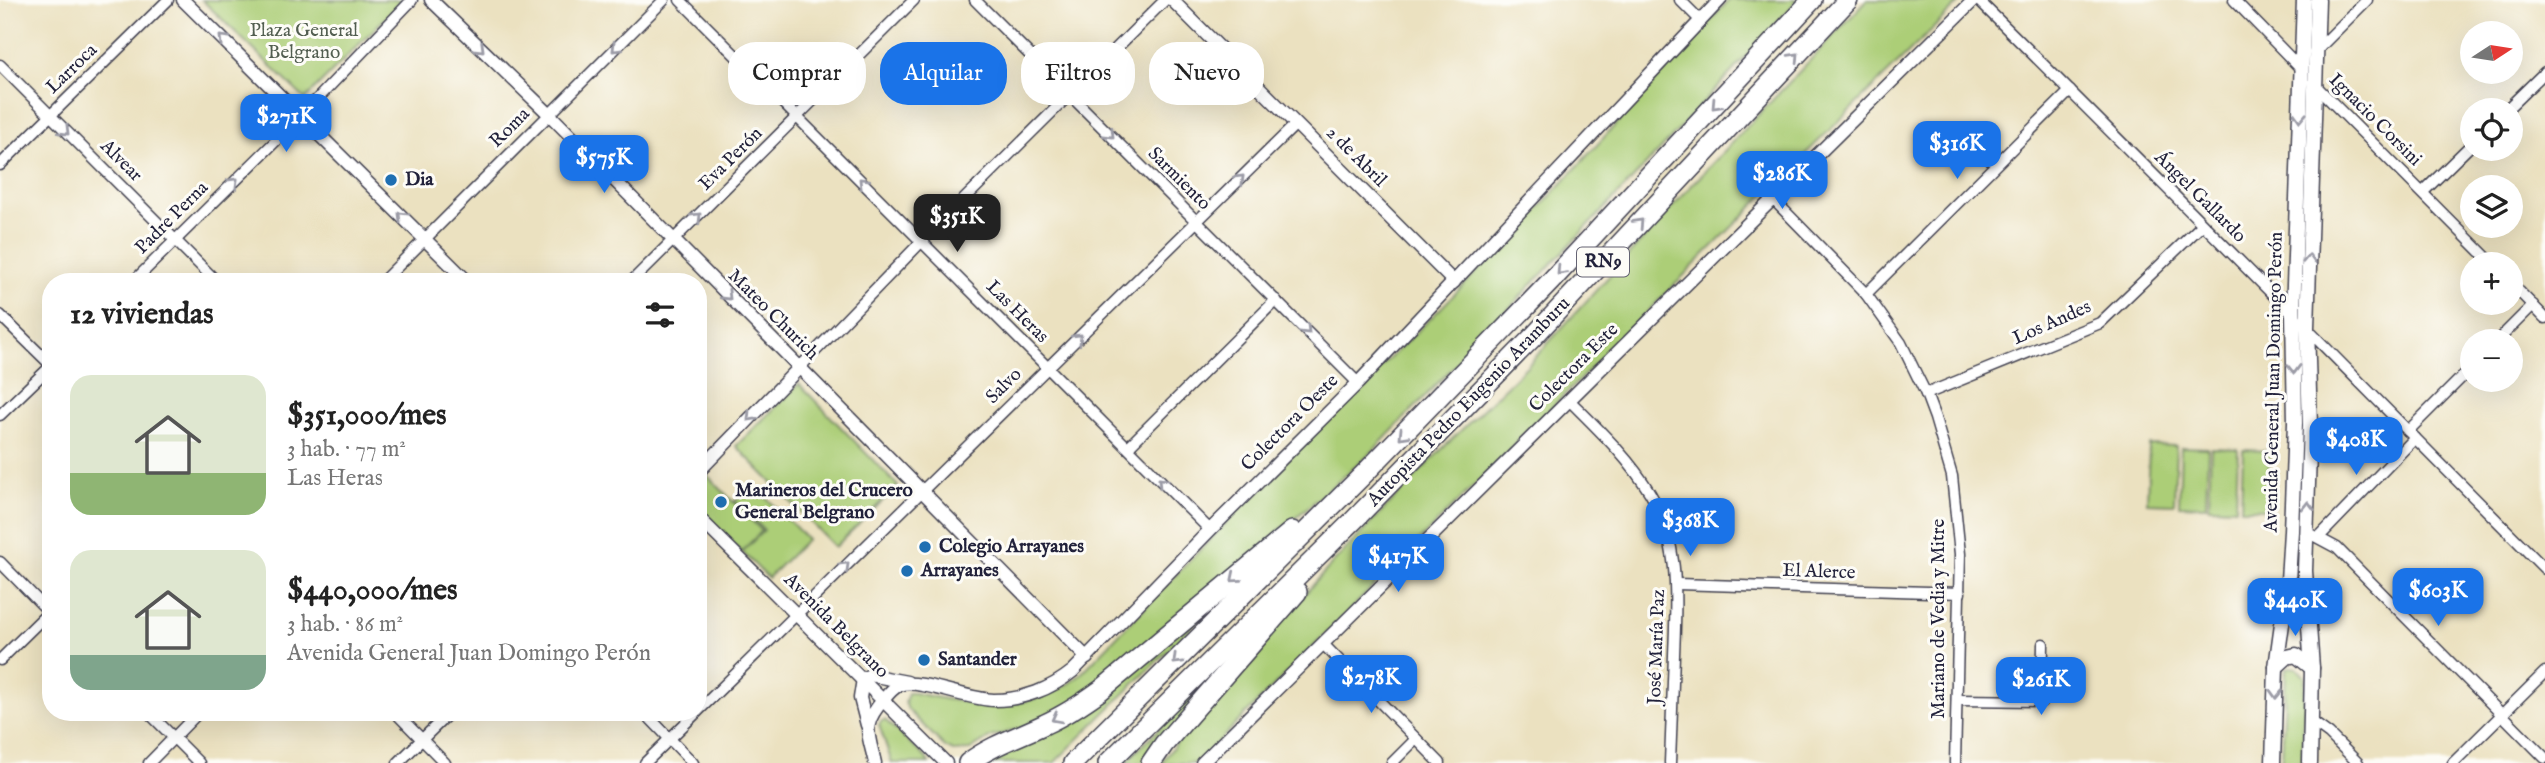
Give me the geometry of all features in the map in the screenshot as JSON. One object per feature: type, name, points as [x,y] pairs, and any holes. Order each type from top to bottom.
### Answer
[{"type":"highway","name":"Autopista Pedro Eugenio Aramburu","points":[[1073,763],[1364,474],[1560,271],[1812,0]]},
{"type":"highway","name":"Autopista Pedro Eugenio Aramburu","points":[[1108,763],[1354,520],[1533,337],[1849,0]]},
{"type":"highway","points":[[968,763],[996,744],[1045,724],[1075,708],[1101,690],[1261,555],[1364,474]]},
{"type":"highway","points":[[1151,763],[1164,744],[1289,602],[1354,520]]},
{"type":"main road","name":"Avenida General Juan Domingo Perón","points":[[2273,763],[2276,667],[2288,580],[2291,531],[2295,423],[2293,313],[2304,0]]},
{"type":"main road","name":"Avenida General Juan Domingo Perón","points":[[2310,763],[2312,668],[2305,571],[2313,535],[2307,327],[2318,0]]},
{"type":"main road","points":[[2276,667],[2287,657],[2296,655],[2312,668]]},
{"type":"street","name":"Larroca","points":[[0,164],[169,0]]},
{"type":"street","points":[[183,0],[459,273]]},
{"type":"street","name":"Padre Perna","points":[[142,273],[301,116],[412,0]]},
{"type":"street","name":"Mateo Churich","points":[[431,0],[549,114],[705,273]]},
{"type":"street","name":"Roma","points":[[391,273],[664,0]]},
{"type":"street","name":"Las Heras","points":[[680,0],[1210,530]]},
{"type":"street","name":"Eva Perón","points":[[640,273],[914,0]]},
{"type":"street","name":"Sarmiento","points":[[975,0],[1021,46]]},
{"type":"street","points":[[1123,42],[1165,0]]},
{"type":"street","name":"2 de Abril","points":[[1172,0],[1454,282]]},
{"type":"street","points":[[1680,0],[1701,21]]},
{"type":"street","name":"Colectora Oeste","points":[[863,680],[870,675],[993,700],[1013,699],[1060,682],[1087,658],[1210,530],[1358,383],[1720,0]]},
{"type":"street","name":"Ángel Gallardo","points":[[1976,0],[2293,313],[2545,569]]},
{"type":"street","name":"Colectora Este","points":[[1202,763],[1772,198],[1976,0]]},
{"type":"street","name":"Ignacio Corsini","points":[[2234,0],[2481,252]]},
{"type":"street","points":[[2301,69],[2367,0]]},
{"type":"street","name":"Alvear","points":[[0,65],[208,273]]},
{"type":"street","points":[[2518,98],[2545,72]]},
{"type":"street","points":[[1866,294],[2070,91]]},
{"type":"street","points":[[707,463],[922,241],[1059,105]]},
{"type":"street","name":"Sarmiento","points":[[1081,105],[1358,383]]},
{"type":"street","name":"Salvo","points":[[707,703],[1296,124]]},
{"type":"street","points":[[2423,192],[2460,156]]},
{"type":"street","name":"Mariano de Vedia y Mitre","points":[[1772,198],[1866,294],[1901,343],[1926,394],[1952,475],[1960,554],[1955,763]]},
{"type":"street","name":"Los Andes","points":[[1926,394],[2100,323],[2202,225]]},
{"type":"street","name":"Mateo Churich","points":[[707,275],[1087,658]]},
{"type":"street","points":[[2523,295],[2545,318]]},
{"type":"street","points":[[1128,447],[1276,300]]},
{"type":"street","points":[[2509,329],[2533,305]]},
{"type":"street","points":[[0,315],[42,356]]},
{"type":"street","points":[[0,415],[42,374]]},
{"type":"street","points":[[2460,380],[2313,535],[2337,548],[2545,758]]},
{"type":"street","name":"José María Paz","points":[[1569,400],[1616,448],[1652,495],[1670,542],[1677,584],[1670,763]]},
{"type":"street","name":"Avenida Belgrano","points":[[707,526],[946,763]]},
{"type":"street","points":[[0,562],[42,604]]},
{"type":"street","name":"El Alerce","points":[[1677,584],[1960,593]]},
{"type":"street","points":[[0,660],[42,620]]},
{"type":"street","points":[[1958,700],[2042,701],[2043,644]]},
{"type":"street","points":[[1324,645],[1440,763]]},
{"type":"street","points":[[2453,763],[2545,672]]},
{"type":"street","points":[[863,680],[860,698],[875,763]]},
{"type":"street","points":[[867,725],[873,712],[897,686],[912,683]]},
{"type":"street","points":[[157,721],[199,763]]},
{"type":"street","points":[[149,763],[190,721]]},
{"type":"street","points":[[404,721],[445,763]]},
{"type":"street","points":[[398,763],[441,721]]},
{"type":"street","points":[[652,721],[693,763]]},
{"type":"street","name":"Salvo","points":[[645,763],[689,721]]},
{"type":"street","points":[[2311,721],[2329,734],[2358,763]]},
{"type":"street","points":[[1392,763],[1416,739]]},
{"type":"green space","name":"Plaza General Belgrano","points":[[202,0],[403,0],[305,99]]},
{"type":"green space","points":[[1729,0],[1798,0],[1647,164],[1369,455],[1083,699],[1022,728],[991,737],[970,750],[953,751],[945,747],[908,710],[905,702],[908,693],[1000,704],[1040,697],[1060,689],[1079,676],[1294,452],[1545,202]]},
{"type":"green space","points":[[1867,0],[1962,0],[1197,763],[1161,763],[1205,706],[1331,565],[1440,451],[1530,363],[1693,184]]},
{"type":"green space","points":[[799,384],[898,486],[835,547],[736,446]]},
{"type":"green space","points":[[2149,445],[2176,446],[2174,504],[2147,503]]},
{"type":"green space","points":[[2181,447],[2208,448],[2206,506],[2179,505]]},
{"type":"green space","points":[[2211,448],[2238,449],[2236,508],[2209,507]]},
{"type":"green space","points":[[2243,450],[2270,451],[2268,509],[2241,509]]},
{"type":"green space","points":[[707,475],[762,531],[741,552],[707,518]]},
{"type":"green space","points":[[753,484],[807,539],[768,578],[742,552],[764,530],[735,501]]},
{"type":"green space","points":[[1226,593],[1054,763],[989,763],[1017,744]]},
{"type":"green space","points":[[1232,656],[1148,763],[1125,763]]},
{"type":"green space","points":[[2297,668],[2305,677],[2302,763],[2282,763],[2286,669]]},
{"type":"green space","points":[[885,720],[929,763],[892,763],[879,725]]},
{"type":"place","name":"Dia","points":[[391,180]]},
{"type":"place","name":"Marineros del Crucero General Belgrano","points":[[721,502]]},
{"type":"place","name":"Colegio Arrayanes","points":[[925,547]]},
{"type":"place","name":"Arrayanes","points":[[907,571]]},
{"type":"place","name":"Santander","points":[[924,660]]}]
